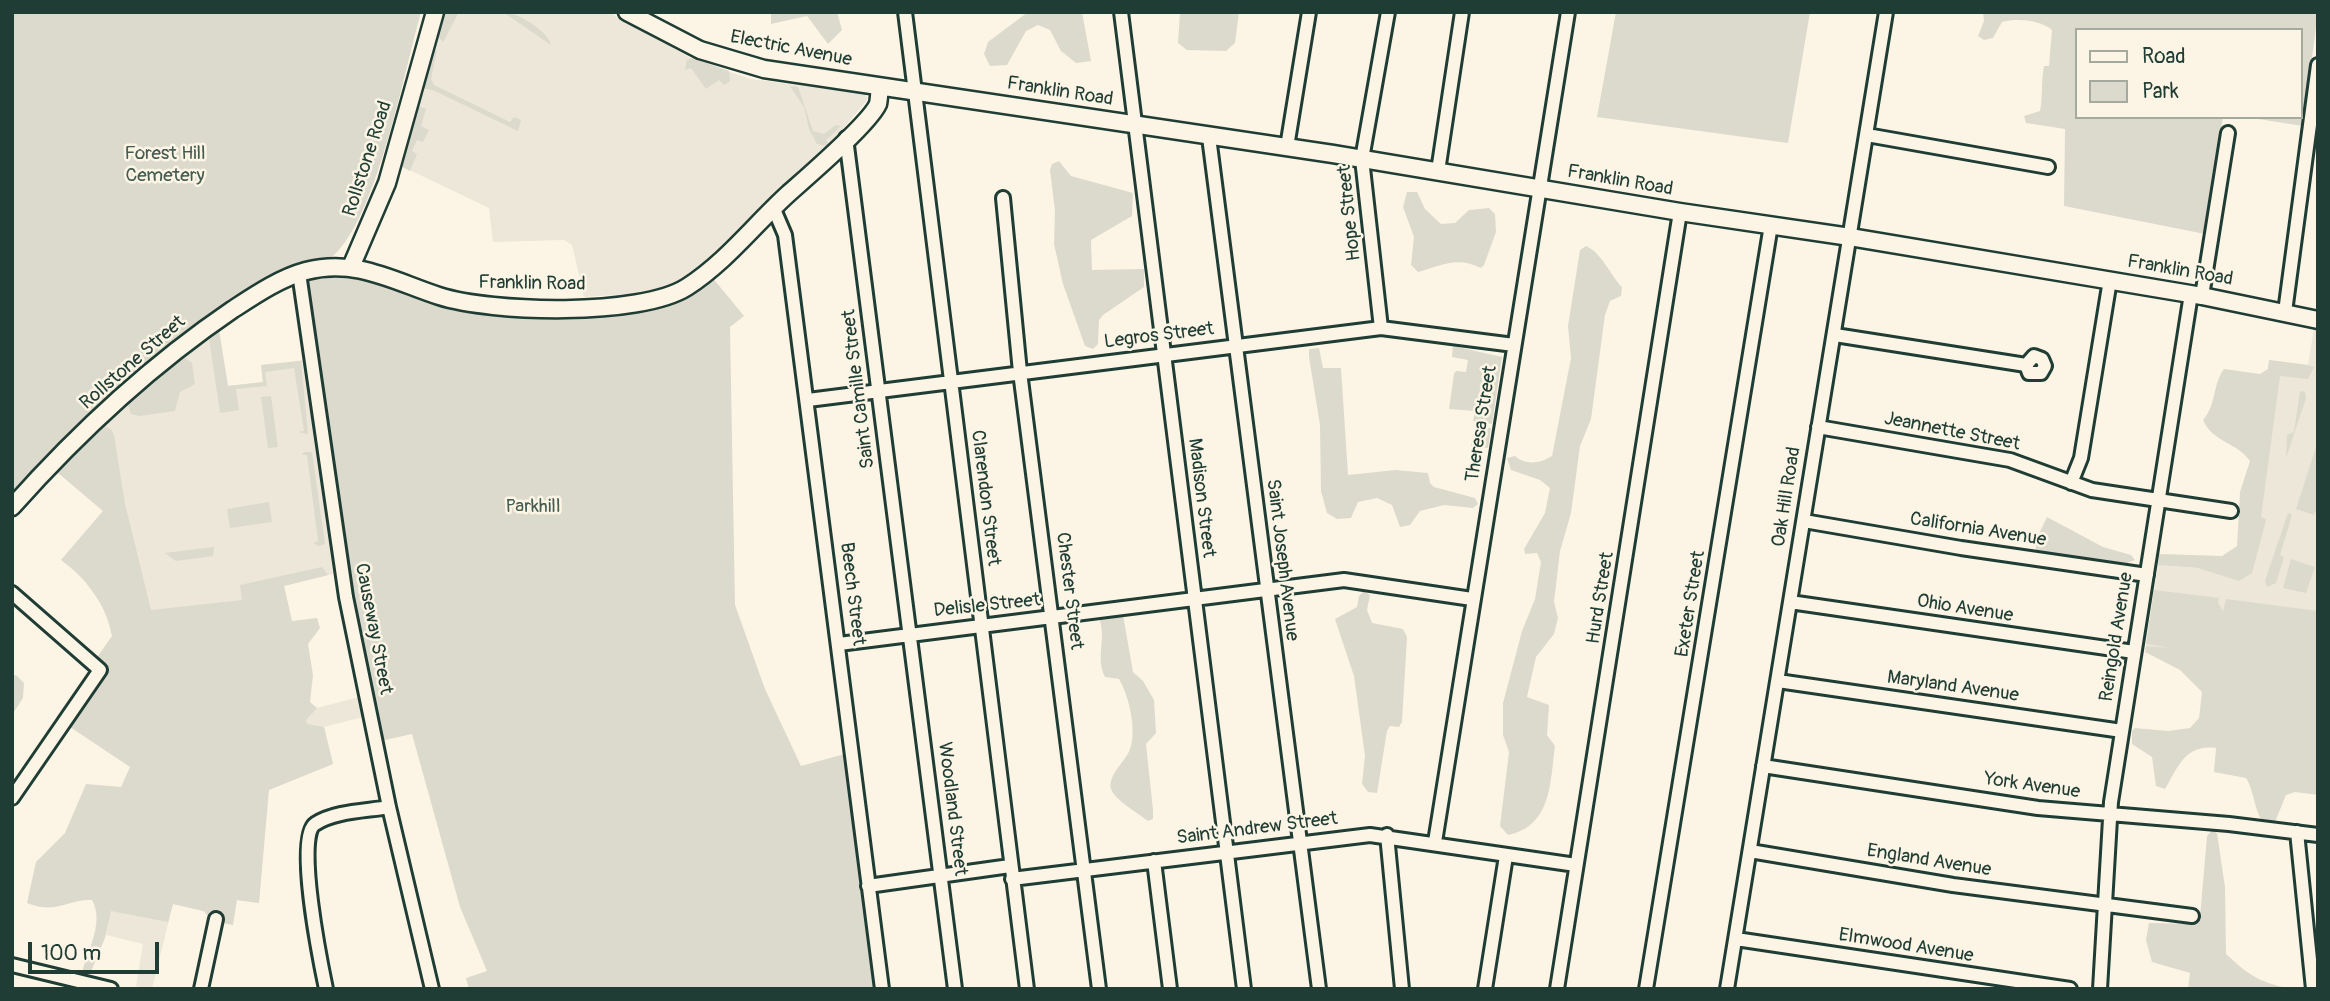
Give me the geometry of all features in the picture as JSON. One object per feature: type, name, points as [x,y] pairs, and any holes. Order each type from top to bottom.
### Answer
[{"type":"main road","name":"Rollstone Road","points":[[351,267],[387,183],[435,12]]},
{"type":"main road","name":"Electric Avenue","points":[[627,12],[670,37],[731,61],[764,69],[914,92]]},
{"type":"main road","name":"Franklin Road","points":[[351,267],[379,273],[434,294],[478,306],[550,308],[642,302],[675,294],[689,286],[846,138],[878,104],[880,88]]},
{"type":"main road","name":"Franklin Road","points":[[914,92],[1362,159],[1680,212],[1850,237],[2197,295],[2318,320]]},
{"type":"main road","points":[[299,273],[351,267]]},
{"type":"main road","name":"Rollstone Street","points":[[12,507],[109,409],[169,356],[249,299],[299,273]]},
{"type":"street","name":"Clarendon Street","points":[[905,12],[1027,989]]},
{"type":"street","name":"Madison Street","points":[[1121,12],[1244,989]]},
{"type":"street","points":[[1287,148],[1309,12]]},
{"type":"street","name":"Hope Street","points":[[1381,328],[1362,159],[1388,12]]},
{"type":"street","points":[[1438,171],[1462,12]]},
{"type":"street","name":"Theresa Street","points":[[1435,842],[1568,12]]},
{"type":"street","name":"Oak Hill Road","points":[[1727,989],[1886,12]]},
{"type":"street","points":[[2284,312],[2318,65]]},
{"type":"street","name":"Reingold Avenue","points":[[2100,989],[2110,816],[2122,731],[2158,498],[2228,133]]},
{"type":"street","points":[[1867,135],[2048,167]]},
{"type":"street","name":"Saint Joseph Avenue","points":[[1209,136],[1319,989]]},
{"type":"street","name":"Saint Camille Street","points":[[846,138],[910,634]]},
{"type":"street","name":"Chester Street","points":[[1003,198],[1020,372],[1099,989]]},
{"type":"street","name":"Beech Street","points":[[774,207],[785,235],[808,400],[882,989]]},
{"type":"street","name":"Hurd Street","points":[[1557,989],[1680,212]]},
{"type":"street","name":"Exeter Street","points":[[1646,989],[1771,225]]},
{"type":"street","name":"Causeway Street","points":[[299,273],[346,597],[389,807],[432,989]]},
{"type":"street","points":[[2071,483],[2081,458],[2110,281]]},
{"type":"street","name":"Legros Street","points":[[808,400],[1381,328],[1514,345]]},
{"type":"street","points":[[1835,335],[2026,365]]},
{"type":"street","name":"Jeannette Street","points":[[1818,427],[2010,460],[2092,490],[2231,511]]},
{"type":"street","name":"California Avenue","points":[[1804,521],[1961,548],[2147,575]]},
{"type":"street","name":"Delisle Street","points":[[839,645],[1343,580],[1472,599]]},
{"type":"street","points":[[12,593],[100,670],[12,798]]},
{"type":"street","name":"Ohio Avenue","points":[[1790,602],[2134,652]]},
{"type":"street","name":"Woodland Street","points":[[910,634],[955,989]]},
{"type":"street","name":"Maryland Avenue","points":[[1778,681],[2122,731]]},
{"type":"street","name":"York Avenue","points":[[1763,766],[2038,808],[2229,824],[2318,835]]},
{"type":"street","points":[[327,989],[314,934],[308,848],[310,829],[316,823],[337,816],[389,807]]},
{"type":"street","points":[[2297,832],[2313,989]]},
{"type":"street","points":[[1387,835],[1402,989]]},
{"type":"street","name":"Saint Andrew Street","points":[[1012,879],[1226,851],[1387,835],[1576,865]]},
{"type":"street","name":"England Avenue","points":[[1750,851],[1953,885],[2192,916]]},
{"type":"street","points":[[1485,989],[1506,856]]},
{"type":"street","points":[[1154,861],[1170,989]]},
{"type":"street","points":[[868,886],[1010,866]]},
{"type":"street","points":[[201,989],[216,919]]},
{"type":"street","name":"Elmwood Avenue","points":[[1736,939],[2070,989]]},
{"type":"street","points":[[12,965],[109,988]]},
{"type":"shaded area","points":[[442,12],[609,12],[696,61],[751,79],[865,94],[868,99],[836,137],[687,278],[673,285],[641,293],[584,297],[572,245],[564,240],[493,242],[489,208],[399,165],[424,90],[422,87],[431,52],[435,50]]},
{"type":"shaded area","points":[[2314,328],[2318,329],[2318,788],[2214,772],[2228,655],[2146,646],[2158,565],[2197,568],[2242,566],[2269,360],[2308,365]]},
{"type":"shaded area","points":[[219,329],[228,386],[263,382],[261,365],[304,360],[333,574],[284,586],[311,705],[317,708],[359,697],[363,717],[324,727],[333,764],[268,790],[259,903],[227,899],[223,916],[173,904],[152,989],[145,989],[136,986],[143,944],[106,935],[116,884],[147,777],[56,717],[112,636],[108,614],[80,574],[61,560],[103,511],[57,472],[146,386]]},
{"type":"green space","name":"Forest Hill Cemetery","points":[[12,12],[421,12],[377,173],[352,231],[338,251],[331,258],[313,267],[262,282],[207,319],[120,391],[12,496]]},
{"type":"green space","points":[[442,12],[459,12],[443,42],[436,34]]},
{"type":"green space","points":[[503,12],[531,23],[544,34],[551,45]]},
{"type":"green space","points":[[771,12],[837,12],[842,30],[828,44],[807,16],[771,24]]},
{"type":"green space","points":[[1028,12],[1082,12],[1091,61],[1076,63],[1061,51],[1050,30],[1038,25],[1026,31],[1007,65],[990,66],[984,54],[988,42]]},
{"type":"green space","points":[[1180,12],[1239,12],[1235,43],[1226,51],[1187,50],[1178,43]]},
{"type":"green space","points":[[1616,12],[1810,12],[1788,143],[1597,117]]},
{"type":"green space","points":[[1983,12],[2318,12],[2303,126],[2258,119],[2302,119],[2302,28],[2074,28],[2074,119],[2223,119],[2205,234],[2064,206],[2065,129],[2026,123],[2024,116],[2040,111],[2043,72],[2044,66],[2049,66],[2052,30],[2035,22],[2008,21],[2002,22],[1993,38],[1984,40],[1978,36],[1984,21]]},
{"type":"green space","points":[[437,50],[431,79],[434,85],[510,122],[514,117],[521,120],[518,131],[435,91],[423,88],[431,52]]},
{"type":"green space","points":[[692,58],[729,71],[730,81],[724,85],[719,80],[706,89],[691,68],[685,70],[687,60]]},
{"type":"green space","points":[[790,86],[798,87],[813,131],[824,134],[836,125],[841,126],[826,140],[829,144],[827,146],[817,144],[809,129],[804,107]]},
{"type":"green space","points":[[418,106],[426,109],[421,126],[429,130],[423,142],[417,140],[412,151],[417,154],[410,171],[399,165]]},
{"type":"green space","points":[[1059,161],[1071,176],[1133,193],[1132,216],[1091,240],[1092,270],[1144,269],[1144,287],[1103,315],[1099,320],[1098,344],[1093,349],[1085,346],[1063,284],[1054,244],[1055,211],[1050,170],[1052,164]]},
{"type":"green space","points":[[1407,192],[1417,192],[1425,209],[1441,224],[1455,223],[1469,210],[1489,208],[1495,214],[1496,232],[1484,265],[1481,268],[1457,262],[1418,272],[1411,265],[1414,237],[1403,207]]},
{"type":"green space","points":[[1586,246],[1597,254],[1622,287],[1621,296],[1610,301],[1605,315],[1591,419],[1580,446],[1571,513],[1560,551],[1554,602],[1558,618],[1554,634],[1536,657],[1527,697],[1549,705],[1547,735],[1555,746],[1550,788],[1541,812],[1533,822],[1508,835],[1500,826],[1509,752],[1503,735],[1503,703],[1522,631],[1535,599],[1541,562],[1537,553],[1525,554],[1524,549],[1545,513],[1550,488],[1540,480],[1511,470],[1507,458],[1515,456],[1534,462],[1552,456],[1571,358],[1568,326],[1580,250]]},
{"type":"green space","name":"Parkhill","points":[[335,267],[457,302],[642,302],[707,271],[744,316],[730,327],[735,605],[765,689],[801,766],[852,752],[882,989],[469,989],[466,978],[487,971],[460,907],[412,734],[376,742],[341,568],[299,273]]},
{"type":"green space","points":[[219,331],[228,386],[263,382],[261,365],[301,361],[308,434],[298,432],[304,431],[294,368],[265,372],[267,386],[236,389],[239,410],[220,413],[209,338]]},
{"type":"green space","points":[[1453,346],[1502,357],[1492,424],[1473,421],[1475,411],[1449,409],[1454,374],[1456,371],[1466,372],[1468,360],[1452,357]]},
{"type":"green space","points":[[1319,348],[1323,368],[1341,368],[1348,475],[1395,470],[1428,473],[1430,483],[1434,487],[1475,498],[1478,504],[1473,508],[1444,505],[1420,511],[1410,525],[1400,527],[1392,505],[1377,498],[1358,502],[1351,518],[1337,519],[1327,513],[1321,491],[1320,425],[1309,357],[1309,349]]},
{"type":"green space","points":[[184,357],[192,363],[195,384],[180,392],[175,411],[139,416],[131,414],[128,405]]},
{"type":"green space","points":[[2269,360],[2314,367],[2308,379],[2280,376],[2261,517],[2266,519],[2252,573],[2239,581],[2198,568],[2158,565],[2159,554],[2222,556],[2237,546],[2240,492],[2250,461],[2207,428],[2203,420],[2224,369],[2260,374],[2268,369]]},
{"type":"green space","points":[[2300,391],[2305,392],[2306,398],[2286,458],[2287,435],[2294,432]]},
{"type":"green space","points":[[271,396],[278,447],[268,448],[261,397]]},
{"type":"green space","points":[[1476,425],[1491,428],[1488,448],[1471,446]]},
{"type":"green space","points":[[103,426],[111,429],[114,435],[125,504],[151,610],[242,600],[240,585],[322,567],[328,575],[284,586],[292,621],[317,618],[320,628],[308,644],[313,675],[310,702],[317,708],[306,720],[307,724],[324,727],[333,764],[269,790],[259,903],[237,900],[233,925],[211,921],[204,911],[173,904],[168,922],[111,911],[105,938],[90,974],[84,974],[83,969],[96,926],[92,900],[54,907],[27,903],[36,862],[65,833],[86,784],[121,787],[130,767],[67,725],[105,674],[105,667],[96,659],[112,636],[105,613],[94,593],[79,575],[61,560],[103,511],[57,472]]},
{"type":"green space","points":[[2318,441],[2318,505],[2314,515],[2296,509]]},
{"type":"green space","points":[[304,452],[312,452],[325,544],[319,546],[313,543],[318,541],[307,455],[302,455]]},
{"type":"green space","points":[[269,502],[272,522],[230,528],[227,509]]},
{"type":"green space","points":[[2288,513],[2292,515],[2280,555],[2284,557],[2276,583],[2267,587],[2265,581]]},
{"type":"green space","points":[[2047,517],[2103,547],[2131,555],[2135,560],[2127,563],[2036,552],[2036,540]]},
{"type":"green space","points":[[214,547],[213,556],[176,561],[165,553]]},
{"type":"green space","points":[[2291,559],[2315,567],[2306,593],[2283,588]]},
{"type":"green space","points":[[2154,590],[2219,598],[2218,603],[2223,611],[2226,599],[2318,611],[2318,795],[2295,792],[2286,795],[2275,822],[2264,823],[2246,778],[2214,772],[2216,748],[2197,749],[2190,753],[2179,764],[2165,789],[2156,786],[2152,757],[2132,744],[2132,731],[2135,728],[2168,731],[2190,728],[2199,718],[2202,692],[2180,670],[2145,652],[2146,646],[2172,648],[2146,644]]},
{"type":"green space","points":[[1364,591],[1370,595],[1367,610],[1372,623],[1403,629],[1407,637],[1402,722],[1399,727],[1390,726],[1387,731],[1377,793],[1368,792],[1362,784],[1365,756],[1354,676],[1335,619],[1357,607],[1359,596]]},
{"type":"green space","points":[[1105,615],[1123,615],[1133,672],[1143,681],[1154,700],[1156,733],[1146,744],[1153,810],[1153,819],[1148,821],[1120,800],[1111,787],[1113,776],[1130,749],[1133,732],[1123,686],[1119,679],[1105,677],[1102,670],[1102,633],[1099,618]]},
{"type":"green space","points":[[16,675],[24,683],[23,698],[12,715],[12,676]]},
{"type":"green space","points":[[2212,830],[2217,833],[2225,887],[2226,954],[2256,977],[2293,989],[2188,989],[2190,973],[2152,962],[2146,940],[2149,923],[2193,924],[2200,917],[2207,836]]}]
